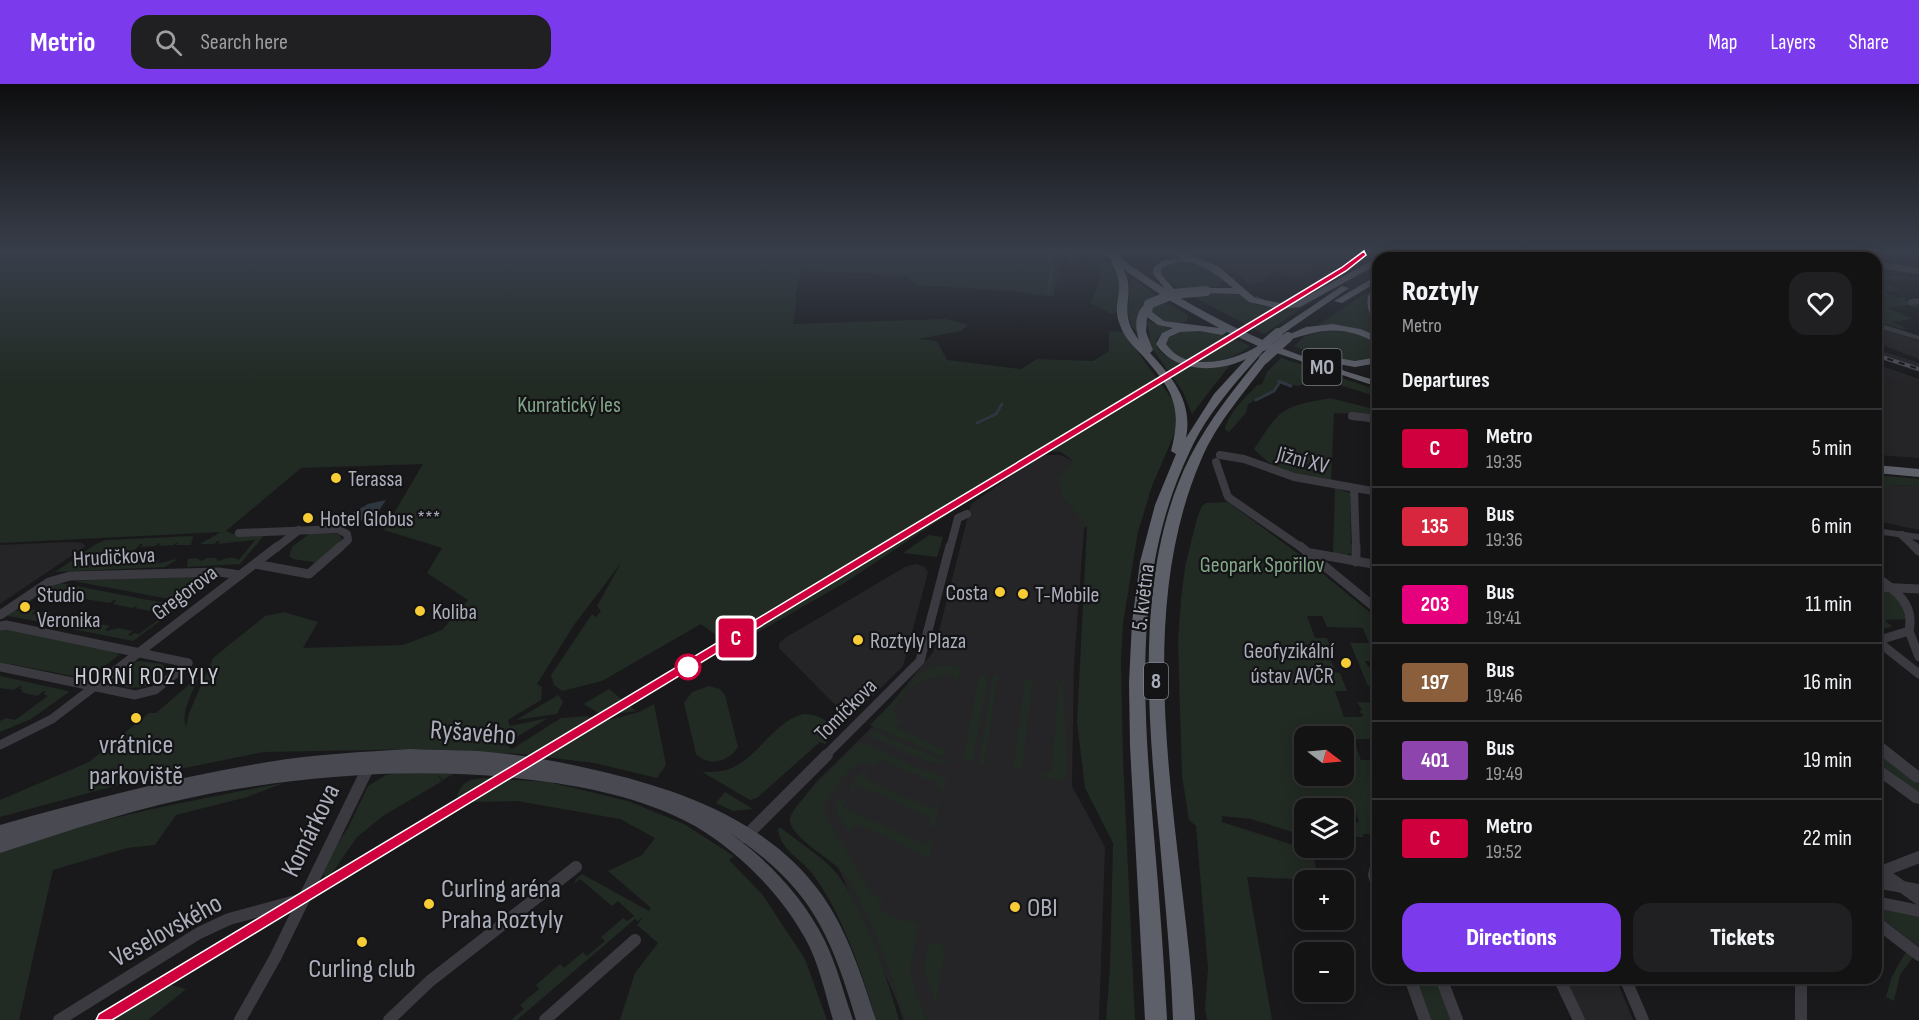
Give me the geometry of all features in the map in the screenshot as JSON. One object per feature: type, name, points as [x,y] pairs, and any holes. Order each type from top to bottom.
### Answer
[{"type":"highway","points":[[1124,297],[1123,320],[1128,332],[1177,393],[1183,410],[1182,436],[1167,485]]},
{"type":"highway","points":[[1154,363],[1140,331],[1141,316],[1148,305],[1167,297]]},
{"type":"highway","name":"MO","points":[[1168,297],[1265,347],[1372,382]]},
{"type":"highway","name":"MO","points":[[1183,297],[1230,324],[1295,352],[1372,375]]},
{"type":"highway","points":[[1250,297],[1262,304],[1280,306],[1296,305],[1312,297]]},
{"type":"highway","name":"5. května","points":[[1184,1020],[1158,720],[1156,655],[1161,578],[1176,506],[1194,458],[1222,409],[1256,356],[1332,297]]},
{"type":"highway","name":"5. května","points":[[1156,1020],[1138,724],[1137,655],[1139,608],[1145,563],[1156,515],[1167,485],[1206,412],[1233,377],[1265,347],[1347,297]]},
{"type":"highway","points":[[1148,305],[1146,311],[1150,317],[1169,325],[1215,330],[1265,347]]},
{"type":"highway","points":[[1169,325],[1185,325],[1192,321],[1191,315],[1181,305]]},
{"type":"highway","points":[[1283,335],[1335,327],[1362,332],[1372,337]]},
{"type":"highway","points":[[1195,328],[1177,330],[1165,335],[1161,341],[1164,350],[1179,359],[1202,364],[1230,362],[1256,356]]},
{"type":"highway","points":[[1295,352],[1346,363],[1372,362]]},
{"type":"highway","points":[[1882,460],[1919,463]]},
{"type":"highway","points":[[1882,470],[1919,473]]},
{"type":"main road","name":"Ryšavého","points":[[0,846],[93,816],[171,796],[371,763]]},
{"type":"main road","name":"Ryšavého","points":[[0,832],[120,798],[230,774],[301,764],[371,763],[486,768],[541,774],[612,788],[664,805],[717,832],[742,840],[784,864],[823,911],[837,938],[866,1020]]},
{"type":"main road","name":"Ryšavého","points":[[742,840],[784,894],[817,944],[843,1020]]},
{"type":"street","points":[[1911,302],[1919,301]]},
{"type":"street","points":[[1882,326],[1919,338]]},
{"type":"street","points":[[1352,416],[1372,418]]},
{"type":"street","name":"Jižní XV","points":[[1308,552],[1228,497],[1218,458],[1231,455],[1312,482],[1372,491]]},
{"type":"street","points":[[1354,489],[1356,562]]},
{"type":"street","name":"Tomíčkova","points":[[742,840],[920,661],[958,518],[967,514]]},
{"type":"street","name":"Gregorova","points":[[0,745],[40,726],[299,530]]},
{"type":"street","points":[[239,533],[338,530],[347,534],[348,540],[309,574],[255,564]]},
{"type":"street","points":[[1882,532],[1919,537]]},
{"type":"street","points":[[1902,535],[1919,551]]},
{"type":"street","points":[[1308,552],[1372,564]]},
{"type":"street","points":[[1308,552],[1372,605]]},
{"type":"street","name":"Hrudičkova","points":[[0,615],[50,582],[70,576],[219,572],[240,575]]},
{"type":"street","points":[[1882,581],[1908,603],[1913,618],[1909,631],[1919,657]]},
{"type":"street","points":[[1882,587],[1919,589]]},
{"type":"street","points":[[0,626],[6,625],[138,652]]},
{"type":"street","points":[[1882,639],[1909,631]]},
{"type":"street","points":[[1882,644],[1919,674]]},
{"type":"street","name":"Gregorova","points":[[94,687],[135,695],[155,690],[188,663],[138,652]]},
{"type":"street","points":[[0,667],[94,687]]},
{"type":"street","points":[[1882,749],[1919,778]]},
{"type":"street","name":"Komárkova","points":[[240,1020],[275,958],[371,763]]},
{"type":"street","points":[[1882,772],[1919,800]]},
{"type":"street","points":[[1882,872],[1919,857]]},
{"type":"street","points":[[389,1020],[430,981],[576,867]]},
{"type":"street","points":[[1882,876],[1919,899]]},
{"type":"street","points":[[1905,889],[1919,891]]},
{"type":"street","name":"Veselovského","points":[[59,1020],[199,933],[229,919],[303,899]]},
{"type":"street","points":[[1882,903],[1919,911]]},
{"type":"street","points":[[1882,927],[1919,955]]},
{"type":"street","points":[[545,1020],[635,940]]},
{"type":"street","points":[[1412,984],[1425,1020]]},
{"type":"street","points":[[1443,984],[1457,1020]]},
{"type":"street","points":[[1562,984],[1579,1020]]},
{"type":"street","points":[[1628,984],[1643,1020]]},
{"type":"street","points":[[1801,984],[1801,1020]]},
{"type":"shaded area","points":[[1882,328],[1919,341],[1919,359],[1882,345]]},
{"type":"shaded area","points":[[1882,351],[1919,363],[1919,372],[1882,360]]},
{"type":"shaded area","points":[[1882,366],[1919,379],[1919,458],[1882,455]]},
{"type":"shaded area","points":[[1041,455],[1060,455],[1073,461],[1077,513],[1088,526],[1084,528],[1074,664],[1072,786],[1105,847],[1099,1020],[903,1020],[840,871],[793,811],[816,782],[872,727],[934,651],[971,504]]},
{"type":"shaded area","points":[[1891,485],[1919,486],[1919,530],[1882,522],[1882,491]]},
{"type":"shaded area","points":[[386,500],[373,520],[351,521],[344,518],[368,504]]},
{"type":"shaded area","points":[[82,543],[86,546],[0,604],[0,545]]},
{"type":"shaded area","name":"Roztyly Plaza","points":[[915,564],[923,566],[928,572],[903,666],[860,708],[851,711],[840,710],[779,648],[779,644],[785,638],[905,567]]},
{"type":"shaded area","points":[[1568,984],[1618,984],[1633,1020],[1585,1020]]},
{"type":"green space","name":"Kunratický les","points":[[0,297],[796,297],[793,324],[946,319],[968,325],[961,331],[918,339],[937,341],[947,360],[1021,369],[1037,359],[1093,361],[1109,351],[1109,331],[1123,332],[1175,403],[1176,430],[1152,486],[1138,532],[1123,623],[1121,663],[1123,758],[1135,1020],[1106,1020],[1110,968],[1113,843],[1085,788],[1077,722],[1087,526],[1064,499],[1057,479],[1073,461],[1061,452],[1043,451],[846,582],[732,647],[701,624],[602,681],[562,691],[554,685],[551,675],[592,614],[596,617],[601,611],[597,606],[621,563],[574,625],[537,684],[542,687],[541,700],[508,720],[510,726],[548,718],[505,744],[512,749],[561,718],[587,716],[602,722],[639,712],[654,704],[666,765],[657,778],[594,763],[521,754],[423,749],[264,752],[170,771],[0,817],[0,800],[89,762],[149,713],[156,713],[199,676],[186,708],[186,727],[189,713],[213,658],[265,616],[284,612],[318,622],[303,648],[403,645],[442,630],[468,600],[427,573],[442,548],[384,530],[423,464],[301,468],[226,531],[232,534],[267,532],[240,564],[187,567],[188,559],[197,558],[201,561],[215,558],[219,561],[235,558],[239,560],[255,540],[200,544],[221,532],[0,543]]},
{"type":"green space","points":[[1093,297],[1120,297],[1118,312],[1112,314],[1090,303]]},
{"type":"green space","points":[[1129,297],[1154,297],[1140,307],[1138,333],[1130,321]]},
{"type":"green space","points":[[1193,297],[1242,297],[1257,305],[1281,309],[1319,297],[1264,334]]},
{"type":"green space","points":[[1360,297],[1369,297],[1367,307],[1372,315],[1372,334],[1345,326],[1318,325]]},
{"type":"green space","points":[[1882,297],[1907,297],[1904,300],[1919,304],[1919,309],[1909,305],[1888,308],[1919,322],[1912,319],[1892,322],[1906,328],[1919,328],[1901,329],[1882,323]]},
{"type":"green space","points":[[1163,300],[1187,315],[1187,321],[1174,323],[1153,315],[1151,308]]},
{"type":"green space","points":[[1147,321],[1172,329],[1163,332],[1156,340],[1158,349],[1165,355],[1186,362],[1230,365],[1192,414],[1183,392],[1152,348]]},
{"type":"green space","points":[[1196,330],[1223,334],[1250,346],[1219,361],[1196,362],[1175,354],[1166,346],[1168,338],[1181,332]]},
{"type":"green space","points":[[1328,330],[1348,331],[1372,339],[1372,358],[1358,362],[1336,360],[1294,346],[1305,336]]},
{"type":"green space","points":[[1281,358],[1372,388],[1372,395],[1327,381],[1296,386],[1280,381],[1273,390],[1248,404],[1246,413],[1229,432],[1225,430],[1229,418],[1257,385],[1262,384],[1267,372]]},
{"type":"green space","points":[[1330,398],[1372,408],[1372,415],[1334,413],[1331,481],[1280,469],[1254,449],[1277,417],[1301,404]]},
{"type":"green space","points":[[1882,475],[1919,479],[1919,486],[1891,485],[1882,491]]},
{"type":"green space","points":[[1335,488],[1350,493],[1351,553],[1346,555],[1333,553]]},
{"type":"green space","name":"Geopark Spořilov","points":[[1228,502],[1300,555],[1372,614],[1372,661],[1365,661],[1368,667],[1372,667],[1372,686],[1368,686],[1350,643],[1369,643],[1363,628],[1327,627],[1322,616],[1307,616],[1315,638],[1327,638],[1333,655],[1327,655],[1335,668],[1332,668],[1334,672],[1340,673],[1347,691],[1335,691],[1344,717],[1362,717],[1364,714],[1361,714],[1362,710],[1357,702],[1372,703],[1372,739],[1354,741],[1361,760],[1372,760],[1372,775],[1370,775],[1372,781],[1372,835],[1354,837],[1354,822],[1359,822],[1354,810],[1354,798],[1294,798],[1294,833],[1251,819],[1222,816],[1222,822],[1294,845],[1294,858],[1314,858],[1317,870],[1294,870],[1294,879],[1247,877],[1272,1020],[1207,1020],[1205,1009],[1208,969],[1196,826],[1189,820],[1182,776],[1178,641],[1185,567],[1202,506],[1206,503]]},
{"type":"green space","points":[[310,533],[339,534],[343,541],[318,563],[293,559],[289,556],[292,547]]},
{"type":"green space","points":[[929,535],[943,537],[937,557],[903,553]]},
{"type":"green space","points":[[193,536],[191,545],[176,545],[178,543],[176,543],[159,546],[158,543],[155,546],[141,547],[143,544],[140,544],[121,564],[141,561],[139,564],[142,564],[160,560],[157,563],[159,563],[178,559],[165,567],[55,572],[96,544],[106,540]]},
{"type":"green space","points":[[221,575],[185,602],[73,581]]},
{"type":"green space","points":[[55,582],[180,606],[133,641],[72,629],[72,619],[88,622],[83,626],[95,623],[110,626],[105,630],[107,631],[118,628],[133,631],[128,635],[131,636],[134,633],[139,634],[165,615],[158,613],[161,609],[155,612],[135,608],[138,605],[132,608],[113,604],[116,601],[114,600],[110,603],[77,598],[81,595],[75,597],[62,595],[65,591],[60,594],[48,592],[52,589],[50,588],[16,611],[36,610],[31,615],[44,612],[51,613],[46,617],[66,616],[64,618],[46,623],[3,615]]},
{"type":"green space","points":[[1882,590],[1890,590],[1902,603],[1906,619],[1885,620],[1892,627],[1882,629]]},
{"type":"green space","points":[[0,628],[117,652],[119,655],[90,677],[83,678],[0,662]]},
{"type":"green space","points":[[138,661],[162,664],[166,669],[157,681],[143,687],[127,687],[113,683],[113,678]]},
{"type":"green space","points":[[937,665],[960,667],[959,687],[955,685],[959,680],[945,673],[941,678],[927,679],[912,687],[900,699],[893,712],[901,721],[896,727],[941,748],[947,744],[943,757],[870,725],[923,671]]},
{"type":"green space","points":[[979,675],[988,677],[973,761],[963,761]]},
{"type":"green space","points":[[0,676],[69,692],[31,719],[0,732],[0,721],[6,718],[15,720],[48,696],[43,694],[46,692],[44,691],[37,696],[21,692],[23,690],[19,689],[22,687],[20,686],[13,690],[0,688]]},
{"type":"green space","points":[[993,676],[998,676],[984,765],[979,764]]},
{"type":"green space","points":[[1025,679],[1033,680],[1022,769],[1013,768]]},
{"type":"green space","points":[[1055,679],[1062,684],[1064,690],[1067,776],[1062,780],[1044,777],[1041,774],[1051,772],[1059,686],[1055,685]]},
{"type":"green space","points":[[709,686],[720,689],[725,695],[738,747],[730,756],[713,762],[696,754],[684,703],[692,692]]},
{"type":"green space","points":[[609,689],[636,711],[603,716],[584,704]]},
{"type":"green space","points":[[558,695],[563,702],[557,714],[516,720]]},
{"type":"green space","points":[[803,714],[822,718],[827,722],[831,731],[829,737],[825,744],[820,742],[757,798],[750,800],[702,772],[723,771],[737,765],[747,759],[782,725]]},
{"type":"green space","points":[[871,730],[951,761],[934,763],[922,759],[868,734]]},
{"type":"green space","points":[[860,741],[942,776],[947,781],[944,791],[937,788],[939,784],[880,760],[875,765],[866,763],[858,765],[844,776],[824,808],[830,823],[872,894],[884,902],[879,910],[908,923],[911,920],[919,924],[909,972],[926,1020],[905,1020],[878,939],[849,881],[841,870],[802,839],[791,825],[790,819],[800,802]]},
{"type":"green space","points":[[1882,755],[1919,784],[1919,796],[1882,767]]},
{"type":"green space","points":[[408,772],[455,773],[443,780],[437,774],[442,781],[383,816],[357,837],[328,879],[325,878],[322,871],[329,856],[348,828],[368,786],[386,775]]},
{"type":"green space","points":[[869,772],[865,779],[933,809],[938,802],[940,803],[936,827],[927,825],[931,818],[859,786],[853,792],[851,791],[850,786],[861,773]]},
{"type":"green space","points":[[483,778],[549,782],[628,801],[684,824],[734,856],[729,860],[762,894],[805,959],[827,1020],[620,1020],[635,973],[658,943],[637,925],[644,916],[638,921],[635,919],[517,1020],[511,1020],[524,1009],[520,1005],[539,989],[536,985],[560,964],[564,968],[583,952],[587,956],[605,941],[601,937],[623,918],[627,921],[634,916],[618,901],[612,906],[580,879],[574,884],[582,874],[649,911],[651,908],[608,871],[642,855],[655,838],[620,819],[517,801],[465,802],[457,796],[461,787],[467,782]]},
{"type":"green space","points":[[284,783],[247,797],[176,815],[155,845],[127,848],[53,870],[19,1020],[0,1020],[0,852],[105,820]]},
{"type":"green space","points":[[725,792],[753,809],[733,811],[716,803]]},
{"type":"green space","points":[[847,800],[843,807],[925,844],[929,838],[933,840],[929,858],[856,824],[851,831],[838,815],[837,803]]},
{"type":"green space","points":[[778,828],[827,863],[848,889],[874,945],[899,1020],[876,1020],[841,922],[810,871],[785,847]]},
{"type":"green space","points":[[1882,908],[1919,915],[1919,947],[1882,919]]},
{"type":"green space","points":[[928,943],[941,944],[945,949],[936,1002],[924,973]]},
{"type":"green space","points":[[1906,952],[1913,957],[1900,975],[1894,1001],[1886,997],[1892,976]]},
{"type":"green space","points":[[160,982],[186,989],[148,1020],[95,1020]]},
{"type":"green space","points":[[1418,984],[1437,984],[1451,1020],[1431,1020]]},
{"type":"waterway","points":[[1256,297],[1263,300]]},
{"type":"waterway","points":[[1278,381],[1285,384]]},
{"type":"waterway","points":[[1256,400],[1274,391],[1280,382]]},
{"type":"waterway","points":[[1281,382],[1291,386]]},
{"type":"waterway","points":[[977,423],[996,414],[1002,404]]},
{"type":"railway","points":[[1882,357],[1919,369]]},
{"type":"metro line","name":"C","points":[[106,1020],[1299,297]]},
{"type":"place","name":"Terassa","points":[[336,478]]},
{"type":"place","name":"Hotel Globus ***","points":[[308,518]]},
{"type":"place","name":"Costa","points":[[1000,592]]},
{"type":"place","name":"T-Mobile","points":[[1023,594]]},
{"type":"place","name":"Studio Veronika","points":[[25,607]]},
{"type":"place","name":"Koliba","points":[[420,611]]},
{"type":"place","name":"Roztyly Plaza","points":[[858,640]]},
{"type":"place","name":"Geofyzikální ústav AVČR","points":[[1346,663]]},
{"type":"place","name":"vrátnice parkoviště","points":[[136,718]]},
{"type":"place","name":"Curling aréna Praha Roztyly","points":[[429,904]]},
{"type":"place","name":"OBI","points":[[1015,907]]},
{"type":"place","name":"Curling club","points":[[362,942]]},
{"type":"district","name":"HORNÍ ROZTYLY","points":[[147,676]]}]
